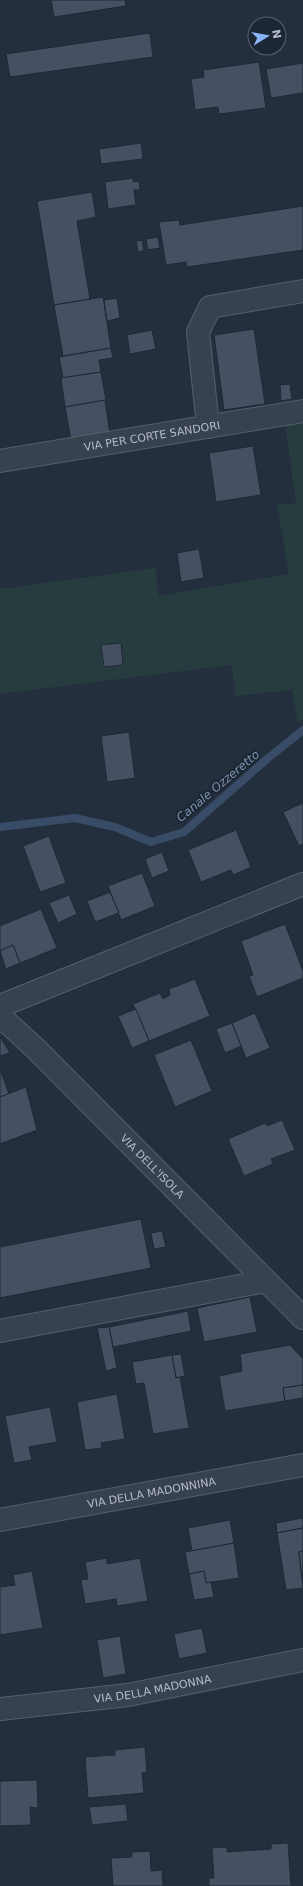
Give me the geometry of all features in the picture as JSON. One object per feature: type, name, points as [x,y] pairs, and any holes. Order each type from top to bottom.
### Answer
[{"type":"street","points":[[208,427],[198,332],[210,307],[303,291]]},
{"type":"street","name":"VIA PER CORTE SANDORI","points":[[0,461],[303,412]]},
{"type":"street","points":[[0,1006],[303,884]]},
{"type":"street","name":"VIA DELL'ISOLA","points":[[0,1016],[36,1049],[303,1318]]},
{"type":"street","points":[[0,1331],[266,1281]]},
{"type":"street","name":"VIA DELLA MADONNINA","points":[[0,1520],[303,1465]]},
{"type":"street","name":"VIA DELLA MADONNA","points":[[0,1709],[128,1695],[303,1660]]},
{"type":"green space","points":[[303,422],[303,719],[298,722],[292,690],[235,696],[232,665],[0,694],[0,589],[155,568],[159,596],[289,574],[277,505],[296,503],[285,424]]},
{"type":"building","points":[[51,0],[125,0],[126,6],[54,17]]},
{"type":"building","points":[[150,33],[153,57],[10,77],[6,54]]},
{"type":"building","points":[[259,62],[266,108],[219,114],[218,107],[195,110],[191,79],[204,77],[203,70]]},
{"type":"building","points":[[303,63],[303,93],[271,98],[266,69]]},
{"type":"building","points":[[141,143],[143,159],[101,164],[99,149]]},
{"type":"building","points":[[133,178],[133,182],[139,181],[140,190],[134,190],[136,205],[108,209],[105,182]]},
{"type":"building","points":[[92,192],[96,217],[77,221],[90,299],[54,305],[37,201]]},
{"type":"building","points":[[303,206],[303,250],[187,267],[186,262],[166,265],[159,222],[179,220],[180,225]]},
{"type":"building","points":[[158,237],[160,248],[148,250],[146,239]]},
{"type":"building","points":[[142,240],[144,251],[138,252],[136,241]]},
{"type":"building","points":[[103,297],[111,348],[63,356],[54,305]]},
{"type":"building","points":[[117,298],[120,318],[107,321],[104,300]]},
{"type":"building","points":[[254,329],[265,404],[224,410],[214,335]]},
{"type":"building","points":[[152,330],[156,349],[130,354],[127,335]]},
{"type":"building","points":[[111,348],[113,358],[99,360],[101,372],[63,378],[59,357]]},
{"type":"building","points":[[101,372],[106,400],[65,407],[61,378]]},
{"type":"building","points":[[290,384],[292,399],[281,401],[280,385]]},
{"type":"building","points":[[105,400],[110,434],[71,440],[65,407]]},
{"type":"building","points":[[253,446],[261,495],[216,502],[209,453]]},
{"type":"building","points":[[199,549],[204,578],[181,582],[177,553]]},
{"type":"building","points":[[121,643],[123,665],[104,667],[101,645]]},
{"type":"building","points":[[129,732],[135,778],[107,782],[101,736]]},
{"type":"building","points":[[303,803],[303,844],[299,846],[283,812]]},
{"type":"building","points":[[236,830],[251,867],[233,875],[231,870],[201,882],[188,850]]},
{"type":"building","points":[[49,836],[66,883],[40,892],[23,846]]},
{"type":"building","points":[[162,852],[169,871],[152,878],[145,859]]},
{"type":"building","points":[[142,873],[155,906],[121,920],[108,886]]},
{"type":"building","points":[[110,892],[119,913],[95,922],[87,901]]},
{"type":"building","points":[[69,895],[77,914],[58,923],[49,903]]},
{"type":"building","points":[[41,909],[57,948],[20,963],[13,945],[0,951],[0,926]]},
{"type":"building","points":[[285,924],[303,971],[303,978],[257,997],[249,976],[253,975],[241,941]]},
{"type":"building","points":[[13,945],[20,963],[6,969],[0,951]]},
{"type":"building","points":[[195,979],[210,1016],[149,1041],[133,1004],[160,993],[163,999],[170,995],[169,989]]},
{"type":"building","points":[[136,1009],[149,1041],[132,1048],[118,1016]]},
{"type":"building","points":[[255,1013],[270,1048],[246,1058],[232,1023]]},
{"type":"building","points":[[232,1023],[241,1046],[225,1053],[216,1029]]},
{"type":"building","points":[[0,1037],[10,1053],[0,1056]]},
{"type":"building","points":[[191,1040],[212,1091],[175,1107],[154,1055]]},
{"type":"building","points":[[0,1069],[9,1094],[0,1097]]},
{"type":"building","points":[[26,1087],[37,1130],[0,1144],[0,1097]]},
{"type":"building","points":[[282,1120],[295,1150],[271,1159],[273,1164],[244,1176],[228,1139],[265,1123],[267,1126]]},
{"type":"building","points":[[141,1219],[151,1268],[0,1298],[0,1247]]},
{"type":"building","points":[[162,1231],[166,1247],[154,1249],[151,1233]]},
{"type":"building","points":[[250,1297],[257,1332],[204,1342],[197,1308]]},
{"type":"building","points":[[188,1311],[191,1331],[113,1347],[109,1327]]},
{"type":"building","points":[[109,1327],[117,1368],[106,1371],[97,1328]]},
{"type":"building","points":[[290,1345],[303,1359],[303,1385],[283,1388],[285,1401],[225,1411],[219,1376],[242,1371],[240,1354]]},
{"type":"building","points":[[181,1354],[185,1376],[176,1378],[172,1355]]},
{"type":"building","points":[[172,1355],[176,1378],[180,1377],[189,1428],[153,1434],[144,1383],[136,1384],[132,1362]]},
{"type":"building","points":[[303,1385],[303,1398],[285,1401],[283,1388]]},
{"type":"building","points":[[117,1394],[125,1439],[101,1443],[102,1448],[85,1450],[77,1402]]},
{"type":"building","points":[[50,1407],[57,1442],[29,1447],[32,1460],[14,1463],[5,1416]]},
{"type":"building","points":[[303,1518],[303,1528],[277,1533],[276,1523]]},
{"type":"building","points":[[230,1520],[234,1543],[192,1551],[188,1528]]},
{"type":"building","points":[[303,1528],[303,1551],[299,1552],[303,1588],[286,1590],[277,1533]]},
{"type":"building","points":[[234,1543],[239,1578],[206,1583],[204,1571],[189,1574],[185,1552]]},
{"type":"building","points":[[303,1551],[303,1584],[299,1552]]},
{"type":"building","points":[[107,1558],[107,1564],[140,1558],[148,1601],[117,1606],[116,1599],[85,1604],[81,1580],[88,1579],[85,1562]]},
{"type":"building","points":[[32,1571],[43,1628],[0,1635],[0,1587],[15,1585],[13,1575]]},
{"type":"building","points":[[204,1571],[206,1583],[211,1582],[214,1597],[194,1600],[189,1574]]},
{"type":"building","points":[[202,1628],[207,1653],[179,1659],[174,1634]]},
{"type":"building","points":[[120,1636],[126,1674],[103,1678],[97,1640]]},
{"type":"building","points":[[145,1747],[147,1772],[142,1773],[144,1793],[88,1798],[85,1757],[115,1755],[115,1750]]},
{"type":"building","points":[[37,1780],[38,1808],[30,1807],[31,1825],[0,1826],[0,1781]]},
{"type":"building","points":[[126,1804],[128,1821],[92,1825],[89,1807]]},
{"type":"building","points":[[288,1843],[291,1886],[209,1886],[209,1878],[214,1878],[212,1848],[227,1847],[227,1852],[271,1849],[271,1844]]},
{"type":"building","points":[[150,1851],[151,1871],[162,1870],[163,1886],[113,1886],[111,1858],[132,1857],[132,1852]]},
{"type":"waterway","name":"Canale Ozzeretto","points":[[0,827],[75,818],[115,827],[151,842],[184,832],[267,759],[303,730]]}]
